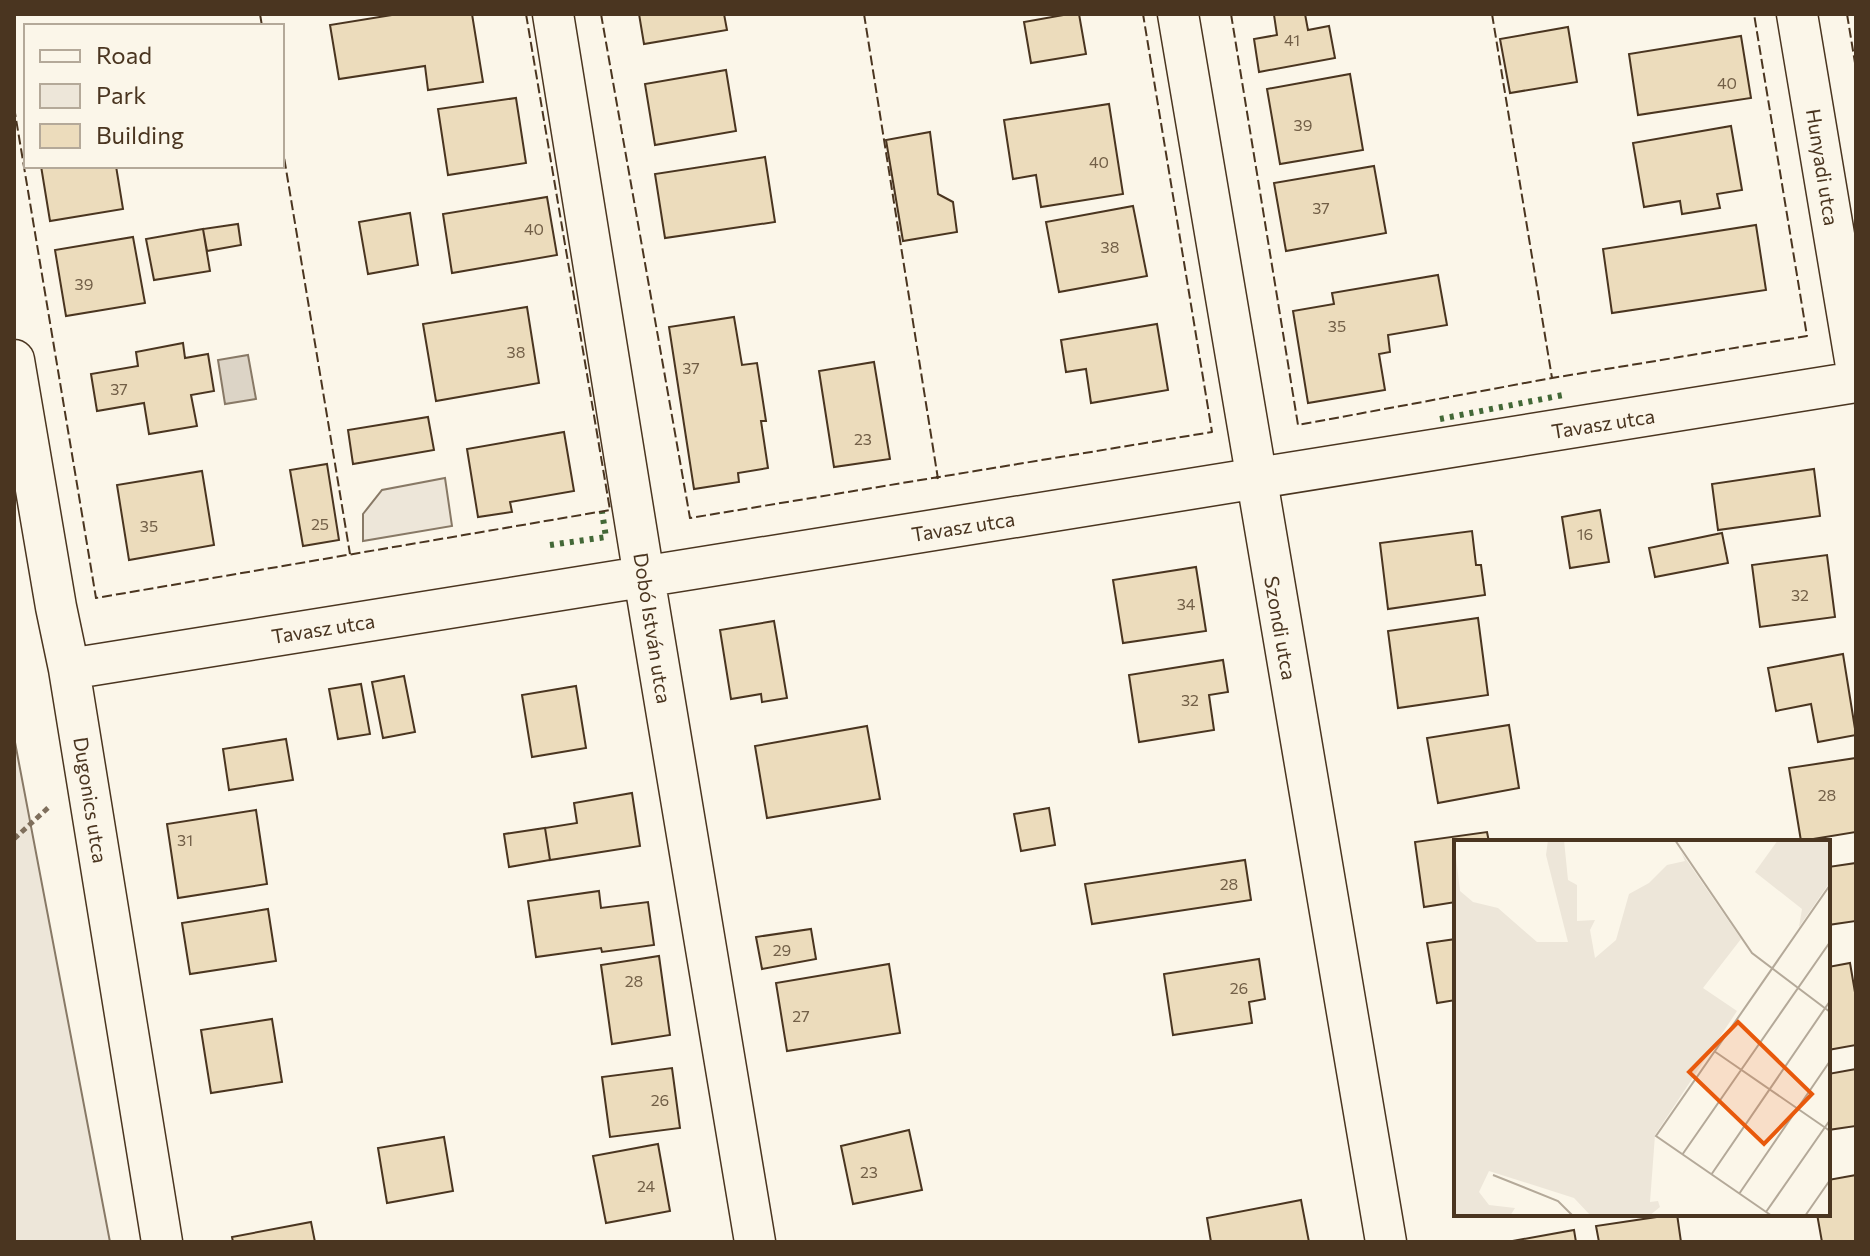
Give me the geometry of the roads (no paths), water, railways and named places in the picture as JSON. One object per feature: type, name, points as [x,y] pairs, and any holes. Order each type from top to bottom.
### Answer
[{"type":"street","name":"Dobó István utca","points":[[553,14],[755,1242]]},
{"type":"street","name":"Szondi utca","points":[[1178,14],[1386,1242]]},
{"type":"street","name":"Hunyadi utca","points":[[1797,14],[1856,366]]},
{"type":"street","name":"Dugonics utca","points":[[14,360],[69,669],[162,1242]]},
{"type":"street","name":"Tavasz utca","points":[[69,669],[1856,382]]}]
